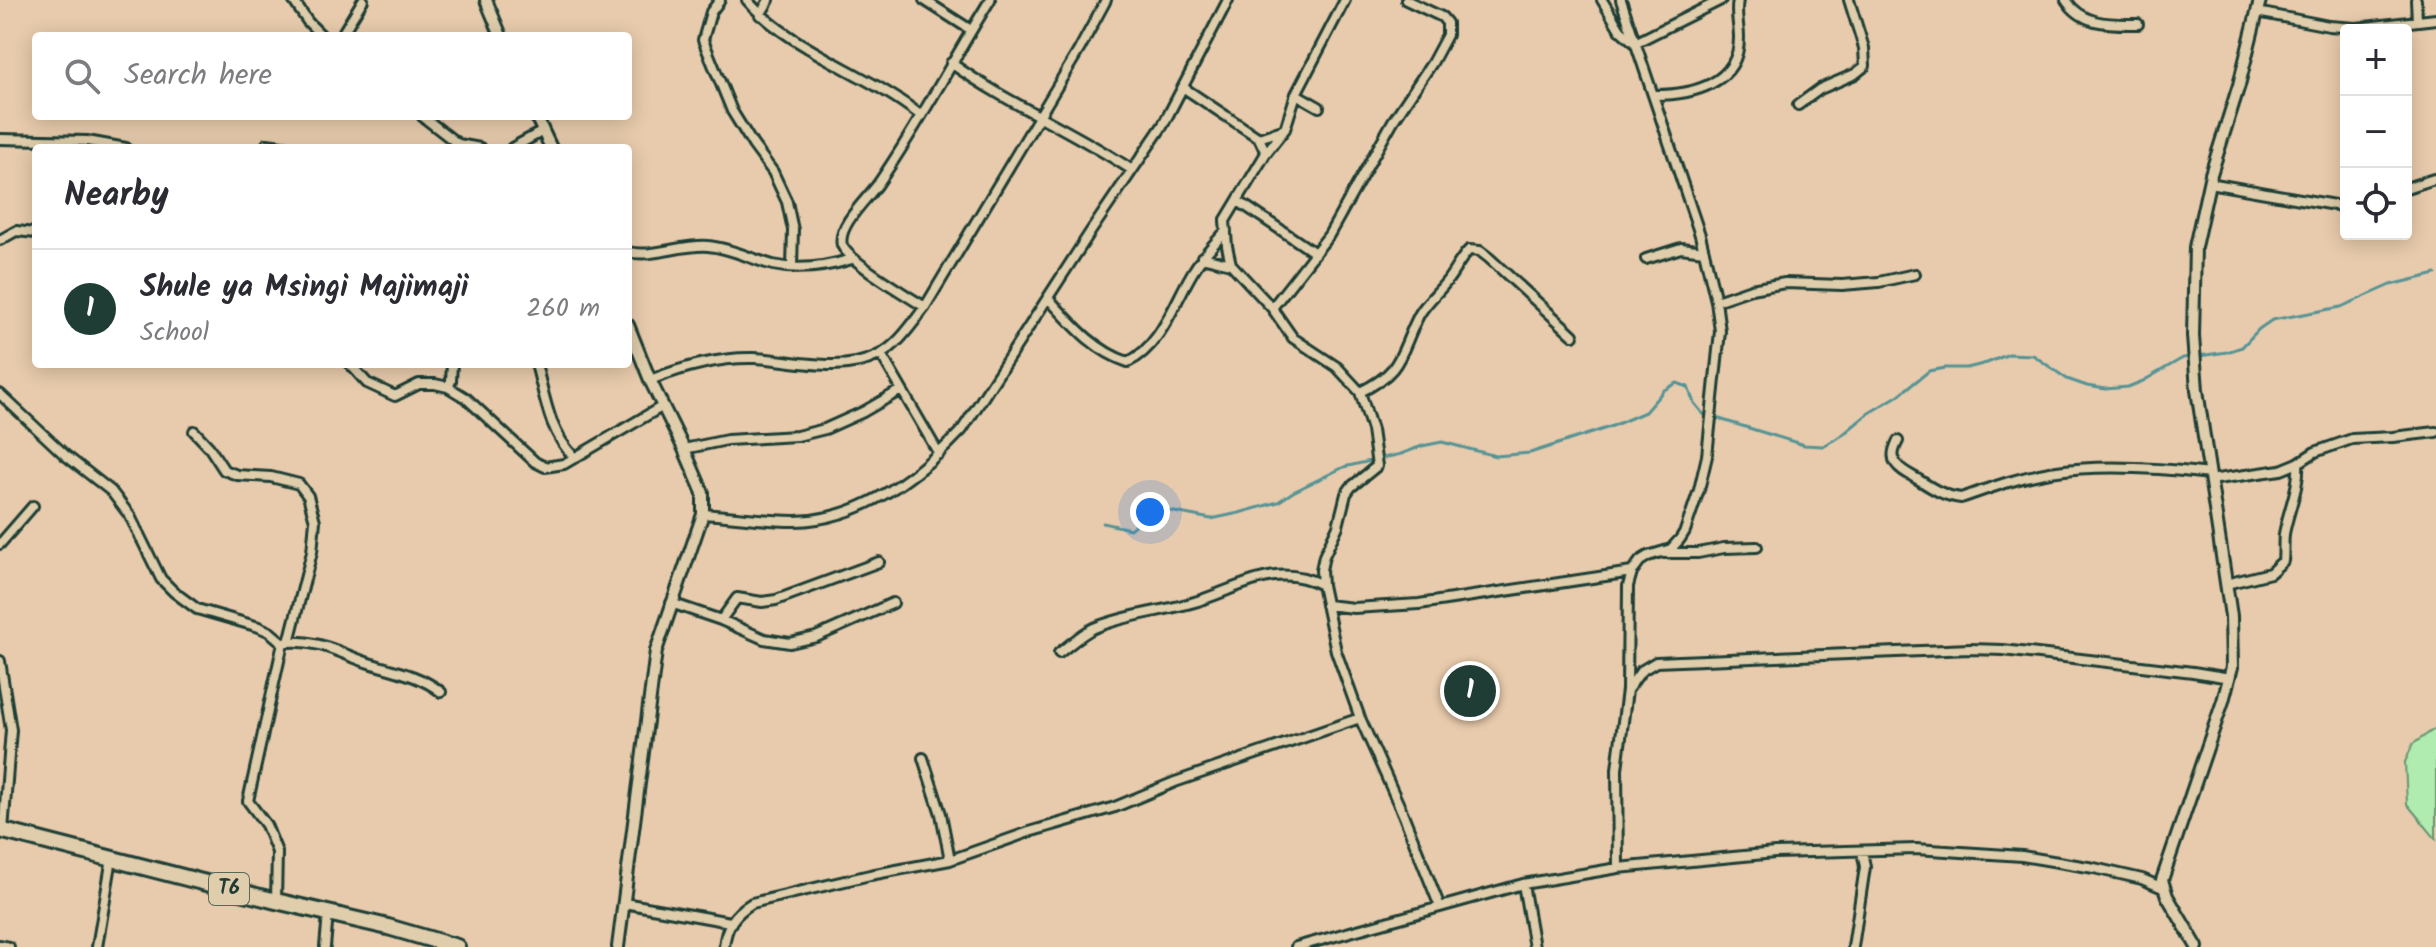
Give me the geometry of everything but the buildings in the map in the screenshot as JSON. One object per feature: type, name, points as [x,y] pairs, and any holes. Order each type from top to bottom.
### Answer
[{"type":"highway","name":"T6","points":[[2,831],[457,947]]},
{"type":"street","points":[[293,0],[318,32]]},
{"type":"street","points":[[343,32],[363,0]]},
{"type":"street","points":[[486,0],[499,32]]},
{"type":"street","points":[[720,0],[711,12],[703,40],[732,111],[773,172],[787,202],[793,230],[792,267]]},
{"type":"street","points":[[747,0],[760,15],[901,99],[920,115]]},
{"type":"street","points":[[760,15],[769,0]]},
{"type":"street","points":[[924,0],[971,30]]},
{"type":"street","points":[[925,307],[852,259],[842,245],[841,234],[878,185],[990,0]]},
{"type":"street","points":[[650,380],[694,364],[723,360],[751,358],[836,365],[881,354],[905,333],[925,307],[1106,0]]},
{"type":"street","points":[[703,514],[799,521],[855,510],[884,495],[939,454],[962,430],[1163,125],[1228,0]]},
{"type":"street","points":[[1345,0],[1296,94],[1285,129],[1266,153],[1225,221],[1227,246],[1231,264],[1272,308],[1293,338],[1337,367],[1360,392],[1372,430],[1377,460],[1374,470],[1346,494],[1338,526],[1324,556],[1322,585],[1336,651],[1360,718],[1440,907]]},
{"type":"street","points":[[1272,308],[1329,235],[1447,35],[1447,23],[1442,17],[1406,0]]},
{"type":"street","points":[[1602,0],[1620,30],[1635,43]]},
{"type":"street","points":[[1621,0],[1655,95],[1704,251],[1720,331],[1710,434],[1699,490],[1685,531],[1663,553]]},
{"type":"street","points":[[1635,43],[1721,0]]},
{"type":"street","points":[[1655,95],[1671,95],[1700,88],[1722,78],[1731,67],[1738,49],[1735,13],[1738,0]]},
{"type":"street","points":[[1798,105],[1820,89],[1855,74],[1865,66],[1864,48],[1849,0]]},
{"type":"street","points":[[2066,0],[2089,20],[2105,25],[2138,24]]},
{"type":"street","points":[[2163,888],[2165,872],[2230,678],[2232,653],[2226,584],[2196,375],[2193,336],[2195,247],[2209,183],[2239,85],[2260,0]]},
{"type":"street","points":[[2416,0],[2417,21]]},
{"type":"street","points":[[2257,12],[2356,28],[2436,19]]},
{"type":"street","points":[[951,63],[979,83],[1132,170]]},
{"type":"street","points":[[1184,88],[1259,138],[1266,153]]},
{"type":"street","points":[[1296,94],[1319,107]]},
{"type":"street","points":[[427,120],[457,144]]},
{"type":"street","points":[[538,120],[549,144]]},
{"type":"street","points":[[1259,138],[1285,129]]},
{"type":"street","points":[[519,144],[543,131]]},
{"type":"street","points":[[0,139],[104,144]]},
{"type":"street","points":[[2412,186],[2434,179]]},
{"type":"street","points":[[2209,183],[2340,206]]},
{"type":"street","points":[[1238,201],[1315,253]]},
{"type":"street","points":[[0,240],[16,231],[32,233]]},
{"type":"street","points":[[1048,298],[1095,345],[1110,356],[1128,362],[1147,348],[1202,257],[1226,231]]},
{"type":"street","points":[[632,252],[707,246],[772,264],[815,268],[852,259]]},
{"type":"street","points":[[1646,259],[1681,248],[1704,251]]},
{"type":"street","points":[[1360,392],[1389,375],[1406,348],[1421,313],[1469,250],[1480,251],[1489,258],[1573,335]]},
{"type":"street","points":[[1202,257],[1231,264]]},
{"type":"street","points":[[1716,301],[1751,289],[1785,283],[1842,285],[1879,282],[1915,274]]},
{"type":"street","points":[[618,947],[656,651],[703,514],[703,493],[632,335]]},
{"type":"street","points":[[881,354],[939,454]]},
{"type":"street","points":[[354,368],[367,383],[395,396],[419,384],[448,387],[466,398],[535,462],[545,467],[555,467],[663,406]]},
{"type":"street","points":[[448,387],[452,368]]},
{"type":"street","points":[[537,368],[551,424],[564,447],[574,457]]},
{"type":"street","points":[[684,449],[727,440],[797,436],[825,429],[901,390]]},
{"type":"street","points":[[0,394],[65,455],[111,491],[130,516],[161,579],[197,609],[259,627],[286,643],[299,641],[333,648],[404,673],[441,692]]},
{"type":"street","points":[[194,431],[224,470],[237,475],[271,477],[299,484],[308,496],[315,521],[312,552],[286,643],[248,801],[266,825],[277,852],[276,901]]},
{"type":"street","points":[[1898,441],[1893,459],[1900,469],[1931,489],[1961,498],[2026,478],[2066,470],[2168,469],[2210,477],[2265,474],[2352,439],[2436,432]]},
{"type":"street","points":[[2226,584],[2270,573],[2283,561],[2284,533],[2297,482],[2298,463]]},
{"type":"street","points":[[2281,470],[2297,482]]},
{"type":"street","points":[[0,544],[33,506]]},
{"type":"street","points":[[1618,868],[1617,769],[1627,690],[1628,586],[1632,572],[1648,556],[1663,553],[1757,547]]},
{"type":"street","points":[[721,620],[737,598],[769,602],[879,562]]},
{"type":"street","points":[[1326,605],[1354,608],[1419,604],[1632,572]]},
{"type":"street","points":[[1059,653],[1091,629],[1195,602],[1257,578],[1297,577],[1322,585]]},
{"type":"street","points":[[671,603],[764,639],[790,643],[816,637],[893,603]]},
{"type":"street","points":[[1627,690],[1641,671],[1656,662],[1970,649],[2003,650],[2230,678]]},
{"type":"street","points":[[0,661],[11,730],[2,803],[2,831]]},
{"type":"street","points":[[724,947],[730,922],[739,911],[752,903],[950,860],[1029,832],[1115,807],[1175,782],[1360,718]]},
{"type":"street","points":[[923,758],[941,814],[950,860]]},
{"type":"street","points":[[1296,947],[1523,884],[1618,868],[1762,853],[1927,849],[2022,856],[2142,879],[2163,888],[2197,947]]},
{"type":"street","points":[[1853,947],[1865,867],[1862,851]]},
{"type":"street","points":[[97,947],[112,857]]},
{"type":"street","points":[[1523,884],[1534,947]]},
{"type":"street","points":[[624,903],[730,922]]},
{"type":"street","points":[[325,947],[328,914]]},
{"type":"street","points":[[1338,935],[1341,947]]},
{"type":"street","points":[[0,945],[9,947]]},
{"type":"green space","points":[[2436,728],[2436,839],[2407,804],[2405,762],[2413,744]]},
{"type":"waterway","points":[[2199,356],[2242,347],[2272,320],[2341,307],[2391,285],[2436,274]]},
{"type":"waterway","points":[[1103,523],[1130,529],[1147,514],[1159,509],[1211,519],[1239,513],[1278,502],[1344,467],[1442,442],[1496,456],[1530,453],[1645,412],[1664,390],[1677,383],[1688,387],[1694,403],[1703,414],[1804,445],[1823,446],[1929,371],[1967,368],[2009,354],[2033,355],[2067,379],[2105,389],[2128,387],[2183,358],[2191,357]]},
{"type":"place","name":"Shule ya Msingi Majimaji","points":[[1470,691]]}]
